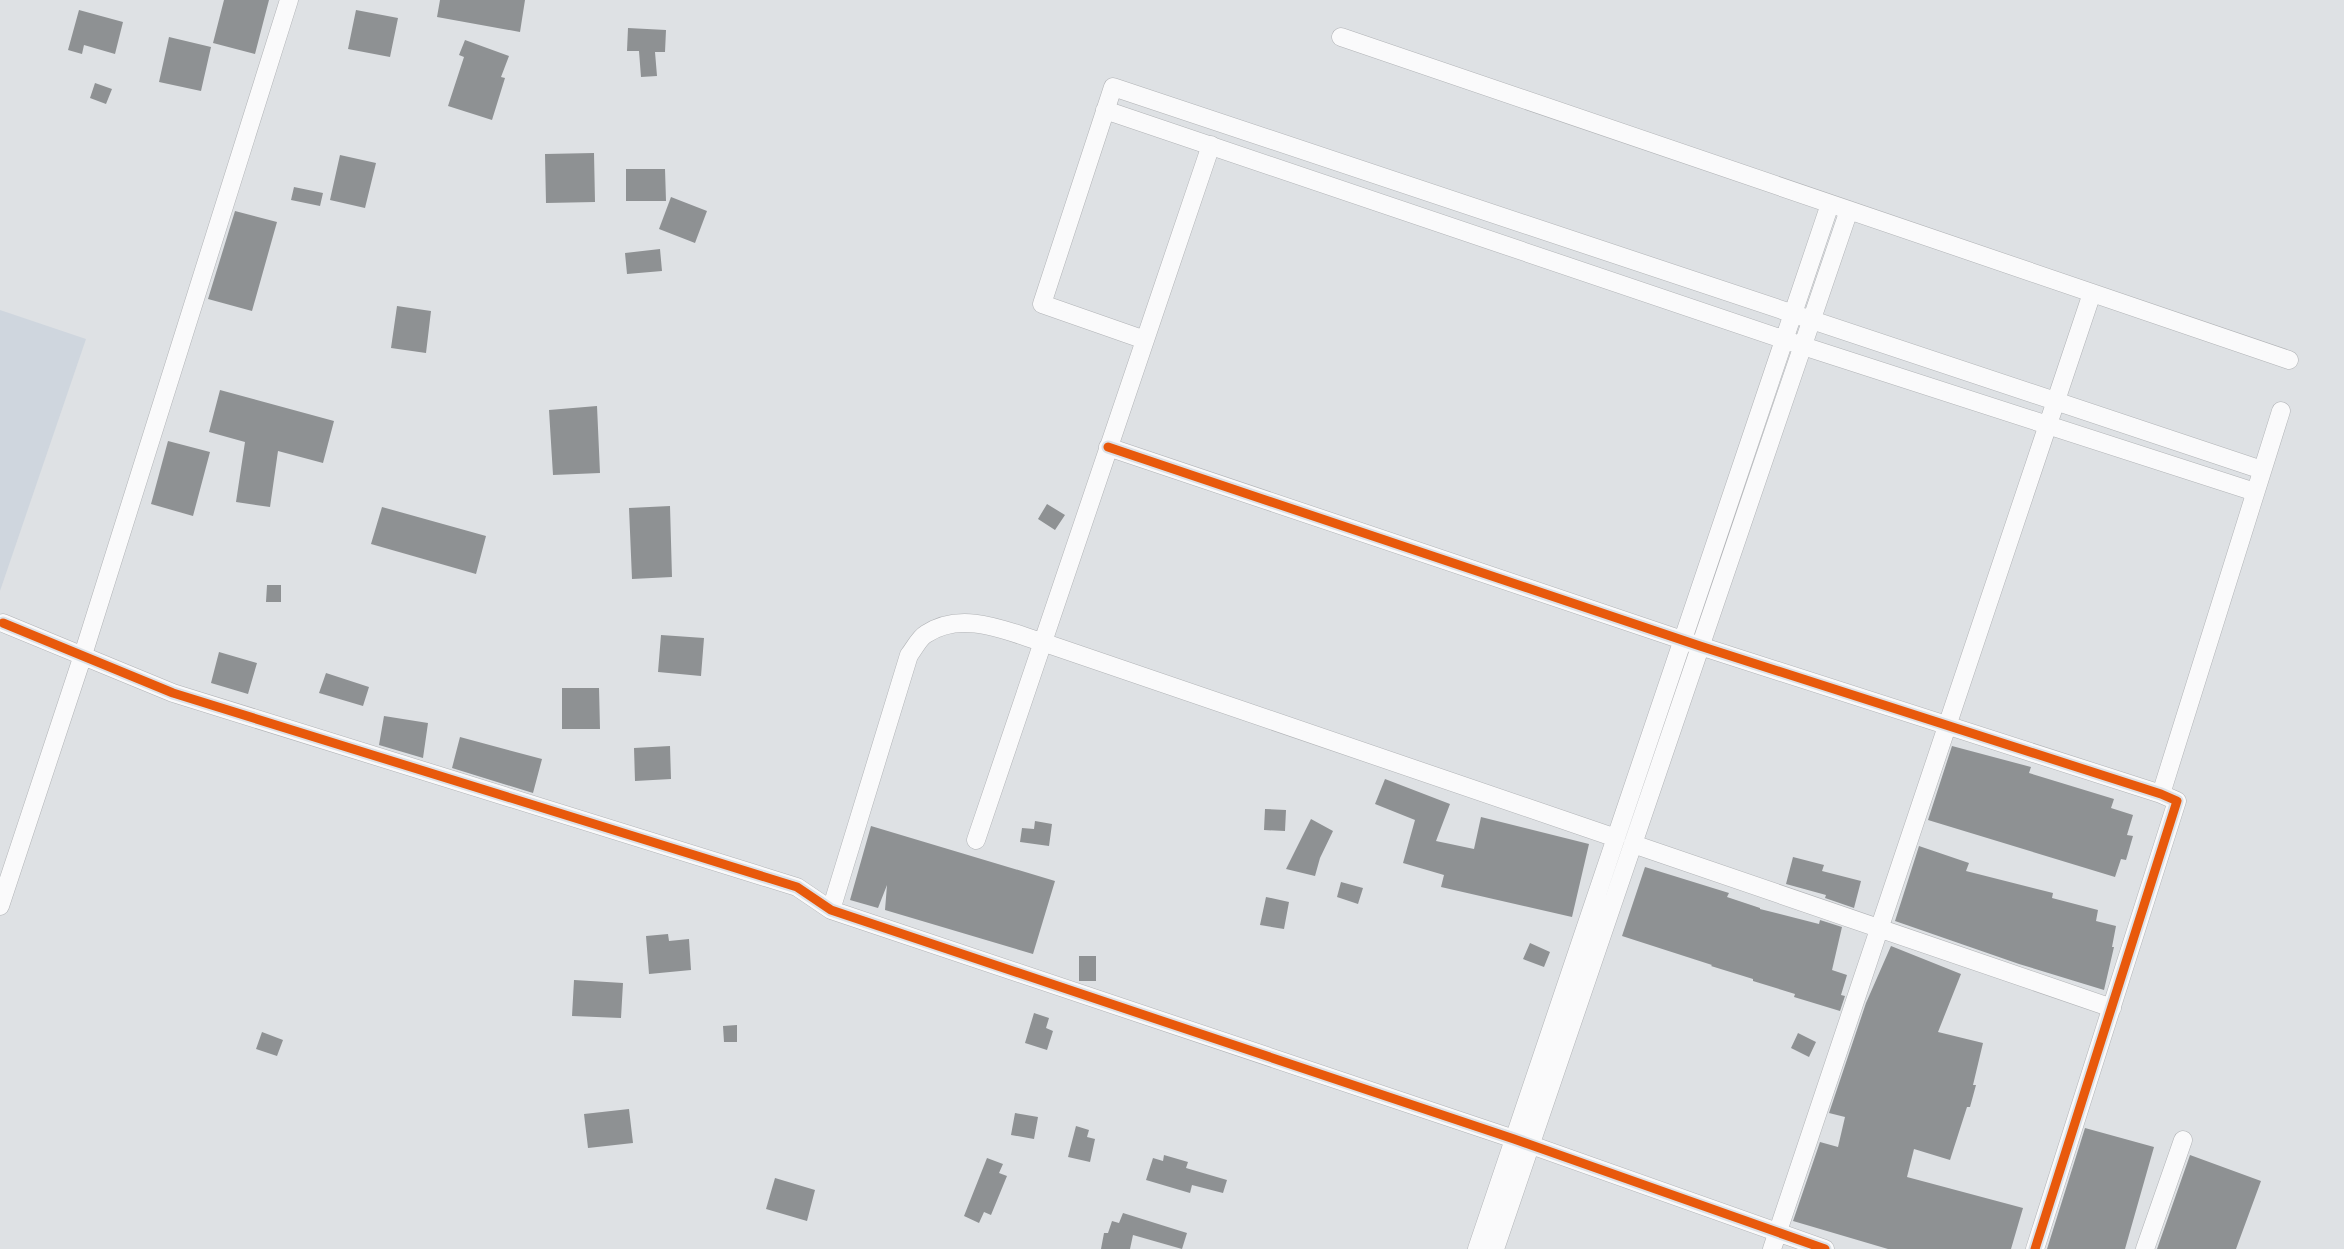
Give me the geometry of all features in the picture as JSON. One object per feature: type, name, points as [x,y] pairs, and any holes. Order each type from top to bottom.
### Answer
[{"type":"street","points":[[0,906],[82,657],[289,0]]},
{"type":"street","points":[[1342,37],[2289,360]]},
{"type":"street","points":[[1144,340],[1042,304],[1113,87],[2262,470]]},
{"type":"street","points":[[1105,110],[1784,340],[2255,492]]},
{"type":"street","points":[[976,840],[1211,145]]},
{"type":"street","points":[[1624,841],[1682,640],[1830,204]]},
{"type":"street","points":[[1477,1249],[1522,1142],[1624,841],[1700,646],[1849,210]]},
{"type":"street","points":[[1775,1241],[2092,293]]},
{"type":"street","points":[[2161,794],[2281,411]]},
{"type":"street","points":[[1108,447],[1700,646],[2161,794],[2177,802],[2035,1249]]},
{"type":"street","points":[[831,910],[909,655],[924,634],[946,625],[977,622],[2112,1007]]},
{"type":"street","points":[[1,626],[173,693],[797,887],[831,910],[1522,1142],[1775,1241],[1825,1249]]},
{"type":"street","points":[[2145,1249],[2183,1140]]},
{"type":"street","points":[[1495,1249],[1522,1142]]},
{"type":"shaded area","points":[[0,310],[86,339],[0,591]]},
{"type":"building","points":[[224,0],[269,0],[255,54],[213,43]]},
{"type":"building","points":[[440,0],[525,0],[520,32],[437,17]]},
{"type":"building","points":[[79,10],[123,22],[115,54],[84,45],[82,54],[68,50]]},
{"type":"building","points":[[356,10],[398,18],[390,57],[348,49]]},
{"type":"building","points":[[628,28],[666,30],[665,52],[655,52],[657,76],[641,77],[639,51],[627,51]]},
{"type":"building","points":[[169,37],[211,47],[201,91],[159,82]]},
{"type":"building","points":[[465,40],[509,56],[501,77],[505,78],[492,120],[448,106],[464,57],[459,55]]},
{"type":"building","points":[[95,83],[112,89],[106,104],[90,98]]},
{"type":"building","points":[[594,153],[595,202],[546,203],[545,154]]},
{"type":"building","points":[[340,155],[376,163],[365,208],[330,200]]},
{"type":"building","points":[[626,169],[665,169],[666,201],[626,201]]},
{"type":"building","points":[[294,187],[323,193],[320,206],[291,200]]},
{"type":"building","points":[[671,197],[707,211],[695,243],[659,229]]},
{"type":"building","points":[[235,211],[277,222],[252,311],[208,299]]},
{"type":"building","points":[[660,249],[662,271],[627,274],[625,253]]},
{"type":"building","points":[[397,306],[431,311],[426,353],[391,348]]},
{"type":"building","points":[[220,390],[334,421],[323,463],[278,451],[270,507],[236,502],[245,442],[209,432]]},
{"type":"building","points":[[597,406],[600,473],[553,475],[549,410]]},
{"type":"building","points":[[168,441],[210,452],[193,516],[151,504]]},
{"type":"building","points":[[1047,504],[1065,515],[1055,530],[1038,519]]},
{"type":"building","points":[[670,506],[672,577],[632,579],[629,508]]},
{"type":"building","points":[[382,507],[486,536],[476,574],[371,544]]},
{"type":"building","points":[[267,585],[281,585],[281,602],[266,602]]},
{"type":"building","points":[[661,635],[704,638],[701,676],[658,672]]},
{"type":"building","points":[[219,652],[257,663],[248,694],[211,683]]},
{"type":"building","points":[[326,673],[369,687],[363,706],[319,693]]},
{"type":"building","points":[[562,688],[599,688],[600,729],[562,729]]},
{"type":"building","points":[[384,716],[428,723],[423,758],[379,745]]},
{"type":"building","points":[[460,737],[542,759],[533,793],[452,768]]},
{"type":"building","points":[[670,746],[671,779],[635,781],[634,748]]},
{"type":"building","points":[[1952,746],[2031,767],[2029,773],[2114,799],[2111,808],[2133,815],[2127,835],[2133,836],[2126,860],[2121,859],[2115,877],[1928,820]]},
{"type":"building","points":[[1385,779],[1450,804],[1436,841],[1474,849],[1481,817],[1589,844],[1572,917],[1441,887],[1444,875],[1403,863],[1415,820],[1375,804]]},
{"type":"building","points":[[1265,809],[1286,810],[1285,831],[1264,830]]},
{"type":"building","points":[[1311,819],[1333,831],[1315,876],[1286,869]]},
{"type":"building","points":[[1035,821],[1052,824],[1049,846],[1020,842],[1022,828],[1034,829]]},
{"type":"building","points":[[871,826],[1055,881],[1033,954],[885,910],[887,885],[878,908],[850,900]]},
{"type":"building","points":[[1919,846],[1969,863],[1966,871],[2053,893],[2052,898],[2098,910],[2096,921],[2116,926],[2104,990],[1895,921]]},
{"type":"building","points":[[1793,857],[1824,865],[1822,871],[1861,881],[1854,908],[1825,898],[1826,895],[1786,884]]},
{"type":"building","points":[[1645,867],[1729,893],[1727,897],[1760,909],[1819,924],[1820,920],[1842,927],[1832,970],[1847,975],[1840,1011],[1622,936]]},
{"type":"building","points":[[1341,882],[1363,888],[1358,904],[1337,897]]},
{"type":"building","points":[[1266,897],[1289,902],[1284,929],[1260,925]]},
{"type":"building","points":[[668,934],[669,941],[689,939],[691,970],[649,974],[646,936]]},
{"type":"building","points":[[1530,943],[1550,952],[1544,967],[1523,959]]},
{"type":"building","points":[[1891,946],[1961,974],[1938,1032],[1983,1043],[1970,1107],[1967,1107],[1950,1160],[1914,1149],[1907,1177],[2023,1208],[2011,1249],[1888,1249],[1793,1221],[1820,1142],[1838,1147],[1845,1117],[1829,1113],[1866,1003]]},
{"type":"building","points":[[1079,956],[1096,956],[1096,981],[1079,981]]},
{"type":"building","points":[[574,980],[623,983],[621,1018],[572,1016]]},
{"type":"building","points":[[1034,1013],[1049,1018],[1046,1028],[1053,1031],[1047,1050],[1025,1043]]},
{"type":"building","points":[[737,1025],[737,1042],[724,1042],[723,1026]]},
{"type":"building","points":[[262,1032],[283,1040],[277,1056],[256,1049]]},
{"type":"building","points":[[1798,1033],[1816,1042],[1809,1057],[1791,1048]]},
{"type":"building","points":[[629,1109],[633,1143],[588,1148],[584,1114]]},
{"type":"building","points":[[1015,1113],[1038,1117],[1034,1139],[1011,1135]]},
{"type":"building","points":[[1076,1126],[1089,1130],[1087,1137],[1095,1139],[1090,1162],[1068,1157]]},
{"type":"building","points":[[2085,1128],[2154,1147],[2125,1249],[2047,1249]]},
{"type":"building","points":[[1164,1155],[1188,1162],[1186,1168],[1227,1180],[1223,1193],[1192,1185],[1190,1193],[1146,1180],[1153,1158],[1163,1161]]},
{"type":"building","points":[[2190,1155],[2261,1181],[2236,1249],[2157,1249]]},
{"type":"building","points":[[987,1158],[1003,1164],[999,1173],[1007,1176],[991,1215],[984,1212],[979,1223],[964,1216]]},
{"type":"building","points":[[775,1178],[815,1190],[807,1221],[766,1209]]},
{"type":"building","points":[[1123,1213],[1187,1233],[1182,1249],[1133,1235],[1130,1249],[1101,1249],[1104,1233],[1108,1233],[1112,1221],[1119,1223]]},
{"type":"cycle path","points":[[1108,447],[1700,646],[2177,801],[2035,1249]]},
{"type":"cycle path","points":[[3,623],[173,693],[797,887],[831,910],[1514,1139],[1825,1249]]}]
